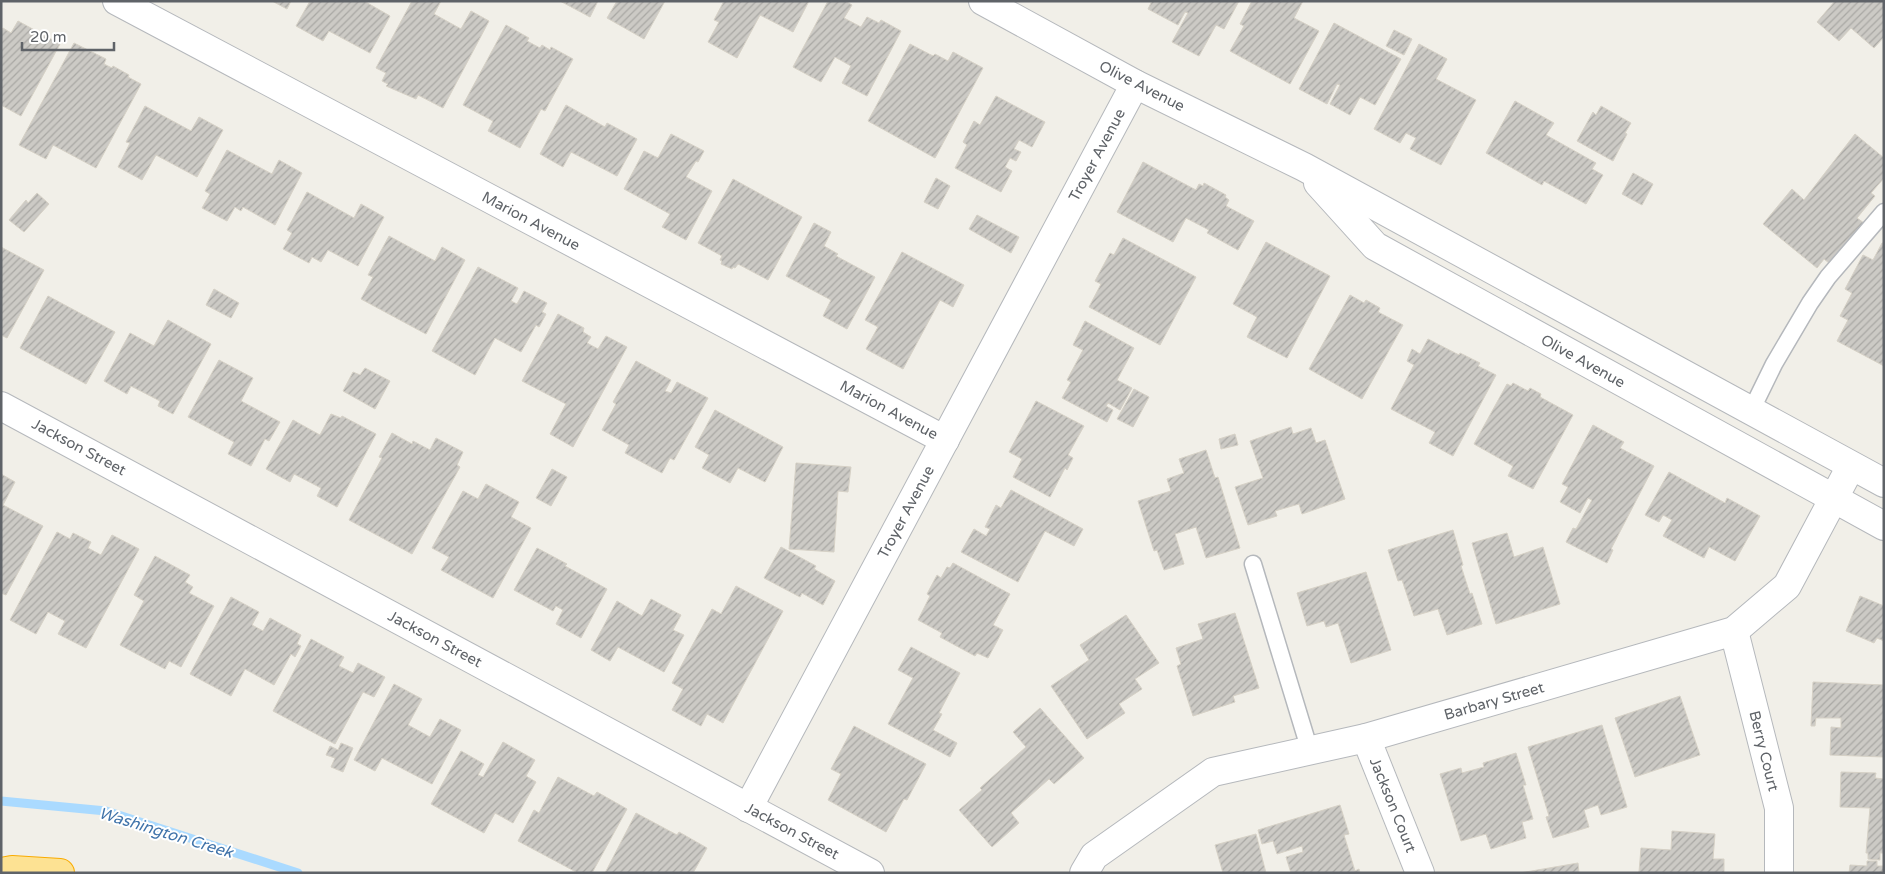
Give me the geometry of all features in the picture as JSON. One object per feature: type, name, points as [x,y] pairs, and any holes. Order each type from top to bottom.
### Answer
[{"type":"highway","points":[[1,872],[12,870],[60,873]]},
{"type":"street","name":"Marion Avenue","points":[[117,1],[945,440]]},
{"type":"street","name":"Olive Avenue","points":[[983,1],[1135,84],[1304,167],[1851,466],[1884,482]]},
{"type":"street","name":"Troyer Avenue","points":[[748,808],[1135,84]]},
{"type":"street","name":"Olive Avenue","points":[[1304,167],[1375,246],[1884,526]]},
{"type":"street","name":"Jackson Street","points":[[1,406],[870,873]]},
{"type":"street","name":"Barbary Street","points":[[1084,873],[1094,856],[1213,772],[1366,738],[1734,631],[1787,586],[1851,466]]},
{"type":"street","name":"Berry Court","points":[[1734,631],[1779,808],[1779,873]]},
{"type":"street","name":"Jackson Court","points":[[1366,738],[1420,873]]},
{"type":"lane","points":[[1751,411],[1774,364],[1810,303],[1828,277],[1884,212]]},
{"type":"lane","points":[[1254,564],[1310,751]]},
{"type":"building","points":[[272,1],[291,1],[287,9]]},
{"type":"building","points":[[310,1],[364,1],[390,16],[370,53],[329,31],[323,41],[296,26]]},
{"type":"building","points":[[412,1],[441,1],[434,14],[461,29],[471,11],[489,21],[443,108],[418,95],[416,99],[386,86],[388,84],[382,81],[386,73],[376,68]]},
{"type":"building","points":[[560,1],[598,1],[590,17]]},
{"type":"building","points":[[617,1],[665,1],[644,39],[607,18]]},
{"type":"building","points":[[724,1],[809,1],[793,32],[760,15],[737,58],[708,42],[719,22],[714,20]]},
{"type":"building","points":[[828,1],[845,1],[852,5],[844,18],[861,27],[867,17],[879,23],[881,20],[901,31],[867,96],[842,83],[851,66],[835,57],[821,82],[793,67]]},
{"type":"building","points":[[1152,1],[1239,1],[1224,29],[1216,25],[1199,56],[1172,42],[1188,13],[1185,12],[1178,25],[1148,9]]},
{"type":"building","points":[[1252,1],[1303,1],[1294,18],[1319,31],[1290,84],[1230,51],[1244,26],[1240,24]]},
{"type":"building","points":[[1835,1],[1884,1],[1884,37],[1874,48],[1851,28],[1839,41],[1817,22]]},
{"type":"building","points":[[18,21],[60,44],[21,116],[1,105],[1,31],[3,28],[11,33]]},
{"type":"building","points":[[1334,23],[1401,59],[1375,105],[1360,97],[1350,115],[1330,104],[1340,85],[1337,84],[1327,104],[1299,89]]},
{"type":"building","points":[[506,25],[529,38],[527,41],[540,48],[542,45],[550,50],[551,47],[573,59],[545,111],[541,109],[520,148],[488,131],[493,121],[463,105]]},
{"type":"building","points":[[1394,30],[1412,39],[1404,55],[1386,46]]},
{"type":"building","points":[[74,43],[106,59],[104,64],[112,68],[113,66],[141,84],[96,168],[53,145],[46,159],[19,145]]},
{"type":"building","points":[[910,44],[933,56],[935,54],[948,61],[953,52],[983,68],[935,158],[868,121]]},
{"type":"building","points":[[1419,44],[1447,59],[1436,79],[1476,100],[1441,165],[1410,149],[1416,138],[1406,133],[1400,143],[1374,129]]},
{"type":"building","points":[[996,96],[1045,122],[1032,147],[1019,140],[1014,149],[1021,152],[1016,161],[1010,158],[1005,167],[1012,171],[1001,192],[955,168],[967,145],[963,142],[974,121],[980,125]]},
{"type":"building","points":[[1515,101],[1554,123],[1546,135],[1596,163],[1592,169],[1603,175],[1586,204],[1544,181],[1542,185],[1486,153]]},
{"type":"building","points":[[566,105],[605,127],[607,123],[637,139],[617,176],[571,152],[563,167],[540,154]]},
{"type":"building","points":[[145,106],[191,131],[199,117],[223,130],[197,177],[156,155],[142,180],[118,167],[130,143],[126,142]]},
{"type":"building","points":[[1601,106],[1631,123],[1613,161],[1577,141],[1593,112],[1596,115]]},
{"type":"building","points":[[671,134],[704,151],[686,177],[712,191],[686,240],[662,227],[670,214],[624,189],[644,151],[658,158]]},
{"type":"building","points":[[1855,134],[1884,158],[1884,178],[1871,193],[1875,196],[1857,218],[1864,223],[1829,263],[1824,259],[1817,268],[1763,224],[1792,189],[1804,200]]},
{"type":"building","points":[[227,150],[272,174],[279,160],[302,173],[275,225],[243,207],[241,211],[235,207],[227,221],[202,208],[210,194],[205,191]]},
{"type":"building","points":[[1143,162],[1196,190],[1199,184],[1203,186],[1204,183],[1226,195],[1225,197],[1229,200],[1226,206],[1254,221],[1238,250],[1207,233],[1209,230],[1186,218],[1173,242],[1117,212]]},
{"type":"building","points":[[1633,173],[1653,184],[1642,205],[1622,194]]},
{"type":"building","points":[[936,178],[950,186],[938,209],[924,202]]},
{"type":"building","points":[[733,179],[802,217],[768,280],[738,264],[732,269],[721,264],[722,256],[698,243]]},
{"type":"building","points":[[307,192],[354,218],[361,204],[384,217],[358,266],[328,250],[321,262],[312,257],[309,263],[283,249],[292,233],[287,230]]},
{"type":"building","points":[[37,193],[49,204],[24,232],[9,220],[26,200],[28,203]]},
{"type":"building","points":[[977,215],[1019,237],[1011,253],[969,229]]},
{"type":"building","points":[[814,223],[831,232],[824,246],[838,254],[836,256],[875,277],[847,329],[823,316],[831,300],[786,276]]},
{"type":"building","points":[[389,236],[435,261],[442,247],[465,260],[426,334],[361,299],[373,277],[368,275]]},
{"type":"building","points":[[1123,238],[1196,277],[1160,345],[1089,307],[1101,284],[1095,281],[1110,253],[1114,255]]},
{"type":"building","points":[[1266,242],[1330,276],[1287,358],[1247,337],[1257,317],[1233,304]]},
{"type":"building","points":[[1882,243],[1884,243],[1884,366],[1837,341],[1848,320],[1840,316],[1852,293],[1845,289],[1863,255],[1873,260]]},
{"type":"building","points":[[1,247],[44,270],[7,338],[1,335]]},
{"type":"building","points":[[902,252],[964,285],[953,307],[940,300],[903,369],[866,349],[878,327],[865,320]]},
{"type":"building","points":[[478,267],[518,288],[511,301],[517,304],[524,291],[547,303],[542,312],[546,314],[539,327],[536,325],[521,352],[495,338],[475,375],[432,351]]},
{"type":"building","points":[[214,289],[239,303],[231,318],[206,305]]},
{"type":"building","points":[[1350,295],[1364,303],[1366,300],[1380,308],[1378,312],[1403,325],[1362,399],[1309,369]]},
{"type":"building","points":[[48,296],[115,332],[86,384],[20,348]]},
{"type":"building","points":[[558,314],[584,328],[583,332],[591,337],[587,343],[598,349],[606,336],[627,347],[573,447],[550,434],[566,404],[522,381]]},
{"type":"building","points":[[168,320],[211,344],[173,414],[158,406],[160,401],[131,386],[127,394],[104,381],[130,333],[154,346]]},
{"type":"building","points":[[1085,321],[1134,348],[1117,380],[1132,388],[1120,410],[1108,403],[1106,406],[1113,410],[1107,422],[1062,398],[1071,382],[1067,380],[1083,350],[1073,345]]},
{"type":"building","points":[[1428,339],[1459,355],[1460,353],[1480,363],[1478,366],[1496,375],[1453,456],[1429,443],[1435,432],[1391,409],[1414,365],[1407,361],[1412,349],[1420,354]]},
{"type":"building","points":[[219,360],[253,378],[241,401],[280,422],[269,441],[265,439],[251,466],[228,454],[234,442],[188,417]]},
{"type":"building","points":[[636,361],[671,380],[665,391],[671,393],[677,382],[708,398],[674,460],[670,458],[662,473],[625,453],[629,445],[602,430],[616,404],[613,402]]},
{"type":"building","points":[[365,368],[390,381],[375,409],[343,391],[353,372],[360,375]]},
{"type":"building","points":[[1513,383],[1528,391],[1530,388],[1541,394],[1540,397],[1573,415],[1533,489],[1508,476],[1513,466],[1474,444],[1507,384],[1511,386]]},
{"type":"building","points":[[1134,389],[1149,397],[1133,427],[1117,419]]},
{"type":"building","points":[[1036,401],[1084,426],[1068,455],[1073,458],[1067,470],[1065,468],[1050,497],[1013,477],[1022,459],[1009,452]]},
{"type":"building","points":[[715,410],[783,447],[765,482],[738,468],[730,483],[702,468],[709,455],[695,447]]},
{"type":"building","points":[[331,414],[341,418],[342,416],[376,434],[337,507],[317,496],[321,488],[294,474],[290,482],[266,469],[293,420],[320,435]]},
{"type":"building","points":[[1593,425],[1624,442],[1620,448],[1654,466],[1611,549],[1613,550],[1607,563],[1566,542],[1573,528],[1576,529],[1592,500],[1588,498],[1580,513],[1560,502],[1568,487],[1562,484]]},
{"type":"building","points":[[1291,427],[1293,434],[1311,428],[1316,443],[1325,440],[1345,499],[1302,514],[1299,504],[1275,511],[1277,516],[1248,525],[1235,487],[1263,478],[1250,441]]},
{"type":"building","points":[[392,433],[412,444],[413,441],[430,450],[436,438],[463,452],[457,465],[460,467],[412,554],[349,520],[382,458],[379,457]]},
{"type":"building","points":[[1235,434],[1238,445],[1221,449],[1219,439]]},
{"type":"building","points":[[1206,450],[1215,478],[1218,477],[1240,548],[1206,558],[1196,527],[1175,534],[1184,564],[1164,570],[1157,550],[1154,551],[1138,501],[1171,491],[1167,479],[1184,473],[1179,459]]},
{"type":"building","points":[[796,463],[851,467],[848,492],[838,491],[834,552],[789,549]]},
{"type":"building","points":[[552,469],[567,477],[551,506],[536,498]]},
{"type":"building","points":[[1669,472],[1725,503],[1727,498],[1760,516],[1735,561],[1709,547],[1704,558],[1663,536],[1672,520],[1663,515],[1659,522],[1645,515]]},
{"type":"building","points":[[1,474],[15,482],[3,505],[43,526],[6,595],[1,593]]},
{"type":"building","points":[[486,484],[519,502],[511,517],[531,528],[493,598],[441,570],[449,557],[432,548],[463,491],[478,499]]},
{"type":"building","points":[[1011,490],[1083,529],[1074,546],[1045,531],[1018,582],[961,552],[974,529],[986,536],[990,529],[985,527],[996,505],[1001,508]]},
{"type":"building","points":[[1453,530],[1463,565],[1461,566],[1482,624],[1447,635],[1438,609],[1414,616],[1402,580],[1398,581],[1388,550]]},
{"type":"building","points":[[57,532],[70,539],[73,533],[91,542],[88,548],[101,555],[112,535],[139,549],[86,648],[58,634],[65,621],[48,612],[36,634],[10,620]]},
{"type":"building","points":[[1507,533],[1514,557],[1543,547],[1560,604],[1496,624],[1472,543]]},
{"type":"building","points":[[781,547],[816,566],[814,569],[835,581],[823,605],[802,593],[800,597],[764,578]]},
{"type":"building","points":[[537,548],[607,589],[581,638],[556,624],[563,610],[556,606],[553,611],[514,590]]},
{"type":"building","points":[[155,556],[190,575],[185,582],[193,587],[189,593],[214,606],[181,667],[169,661],[165,669],[120,645],[144,601],[134,595]]},
{"type":"building","points":[[953,563],[1010,594],[993,625],[1003,630],[988,658],[977,653],[975,656],[940,637],[942,633],[918,620],[930,596],[927,594],[937,575],[941,578],[947,567],[950,568]]},
{"type":"building","points":[[1366,572],[1391,650],[1351,663],[1338,623],[1326,627],[1324,621],[1307,626],[1297,593]]},
{"type":"building","points":[[736,586],[783,611],[723,723],[707,714],[701,726],[672,710],[683,689],[672,683],[712,609],[721,614]]},
{"type":"building","points":[[1860,596],[1884,606],[1884,641],[1877,638],[1874,643],[1846,631]]},
{"type":"building","points":[[231,597],[259,612],[252,625],[263,631],[270,618],[301,635],[297,644],[301,646],[295,657],[291,654],[274,685],[245,669],[231,696],[190,674]]},
{"type":"building","points":[[651,599],[681,615],[673,630],[684,635],[664,672],[618,647],[610,661],[591,650],[617,601],[642,616]]},
{"type":"building","points":[[1235,613],[1259,688],[1233,696],[1235,702],[1193,716],[1177,666],[1181,664],[1176,648],[1203,639],[1198,624]]},
{"type":"building","points":[[1126,615],[1159,663],[1135,679],[1142,689],[1119,704],[1125,713],[1087,739],[1051,686],[1089,660],[1080,645]]},
{"type":"building","points":[[311,639],[344,657],[339,666],[353,673],[358,663],[385,677],[374,697],[363,692],[335,744],[273,711]]},
{"type":"building","points":[[911,647],[960,673],[939,713],[942,714],[933,730],[957,743],[950,757],[888,724],[913,678],[898,670]]},
{"type":"building","points":[[1813,682],[1884,685],[1884,757],[1830,755],[1831,727],[1841,728],[1841,718],[1816,718],[1815,726],[1811,726]]},
{"type":"building","points":[[394,684],[422,699],[408,725],[430,737],[440,719],[461,730],[432,784],[382,758],[375,771],[354,760]]},
{"type":"building","points":[[1680,696],[1700,755],[1635,777],[1615,718]]},
{"type":"building","points":[[1040,708],[1084,758],[1054,784],[1049,779],[1011,813],[1019,823],[992,847],[959,810],[982,790],[980,788],[1026,747],[1013,732]]},
{"type":"building","points":[[1602,725],[1627,807],[1601,815],[1598,805],[1584,810],[1589,827],[1553,838],[1546,817],[1549,816],[1528,747]]},
{"type":"building","points":[[854,726],[926,764],[907,800],[904,799],[886,832],[828,800],[841,774],[831,769]]},
{"type":"building","points":[[503,742],[535,760],[526,776],[536,782],[513,823],[495,813],[484,833],[431,804],[461,751],[484,764],[478,775],[483,777]]},
{"type":"building","points":[[341,743],[353,748],[343,772],[331,767],[335,758],[326,755],[330,746],[338,750]]},
{"type":"building","points":[[1516,753],[1526,785],[1523,785],[1533,819],[1522,822],[1526,838],[1491,849],[1486,834],[1461,841],[1440,774],[1461,768],[1462,773],[1484,767],[1483,763]]},
{"type":"building","points":[[1841,772],[1876,773],[1875,778],[1884,779],[1884,853],[1880,853],[1880,860],[1868,859],[1868,853],[1866,853],[1870,808],[1840,807]]},
{"type":"building","points":[[558,777],[594,796],[597,792],[627,809],[592,873],[578,873],[518,841],[534,810],[539,813]]},
{"type":"building","points":[[1340,805],[1349,834],[1344,835],[1355,871],[1359,869],[1360,873],[1291,873],[1286,857],[1303,852],[1302,846],[1277,854],[1273,841],[1262,844],[1258,830]]},
{"type":"building","points":[[636,813],[677,835],[679,832],[707,848],[693,873],[605,873]]},
{"type":"building","points":[[1672,831],[1715,834],[1713,859],[1724,859],[1724,873],[1636,873],[1639,872],[1641,848],[1671,850]]},
{"type":"building","points":[[1256,834],[1266,873],[1223,873],[1215,845]]},
{"type":"building","points":[[1867,861],[1877,861],[1877,866],[1884,866],[1884,873],[1849,873],[1850,865],[1867,866]]},
{"type":"building","points":[[1578,863],[1579,873],[1520,873]]},
{"type":"waterway","name":"Washington Creek","points":[[1,801],[106,811],[298,873]]}]
